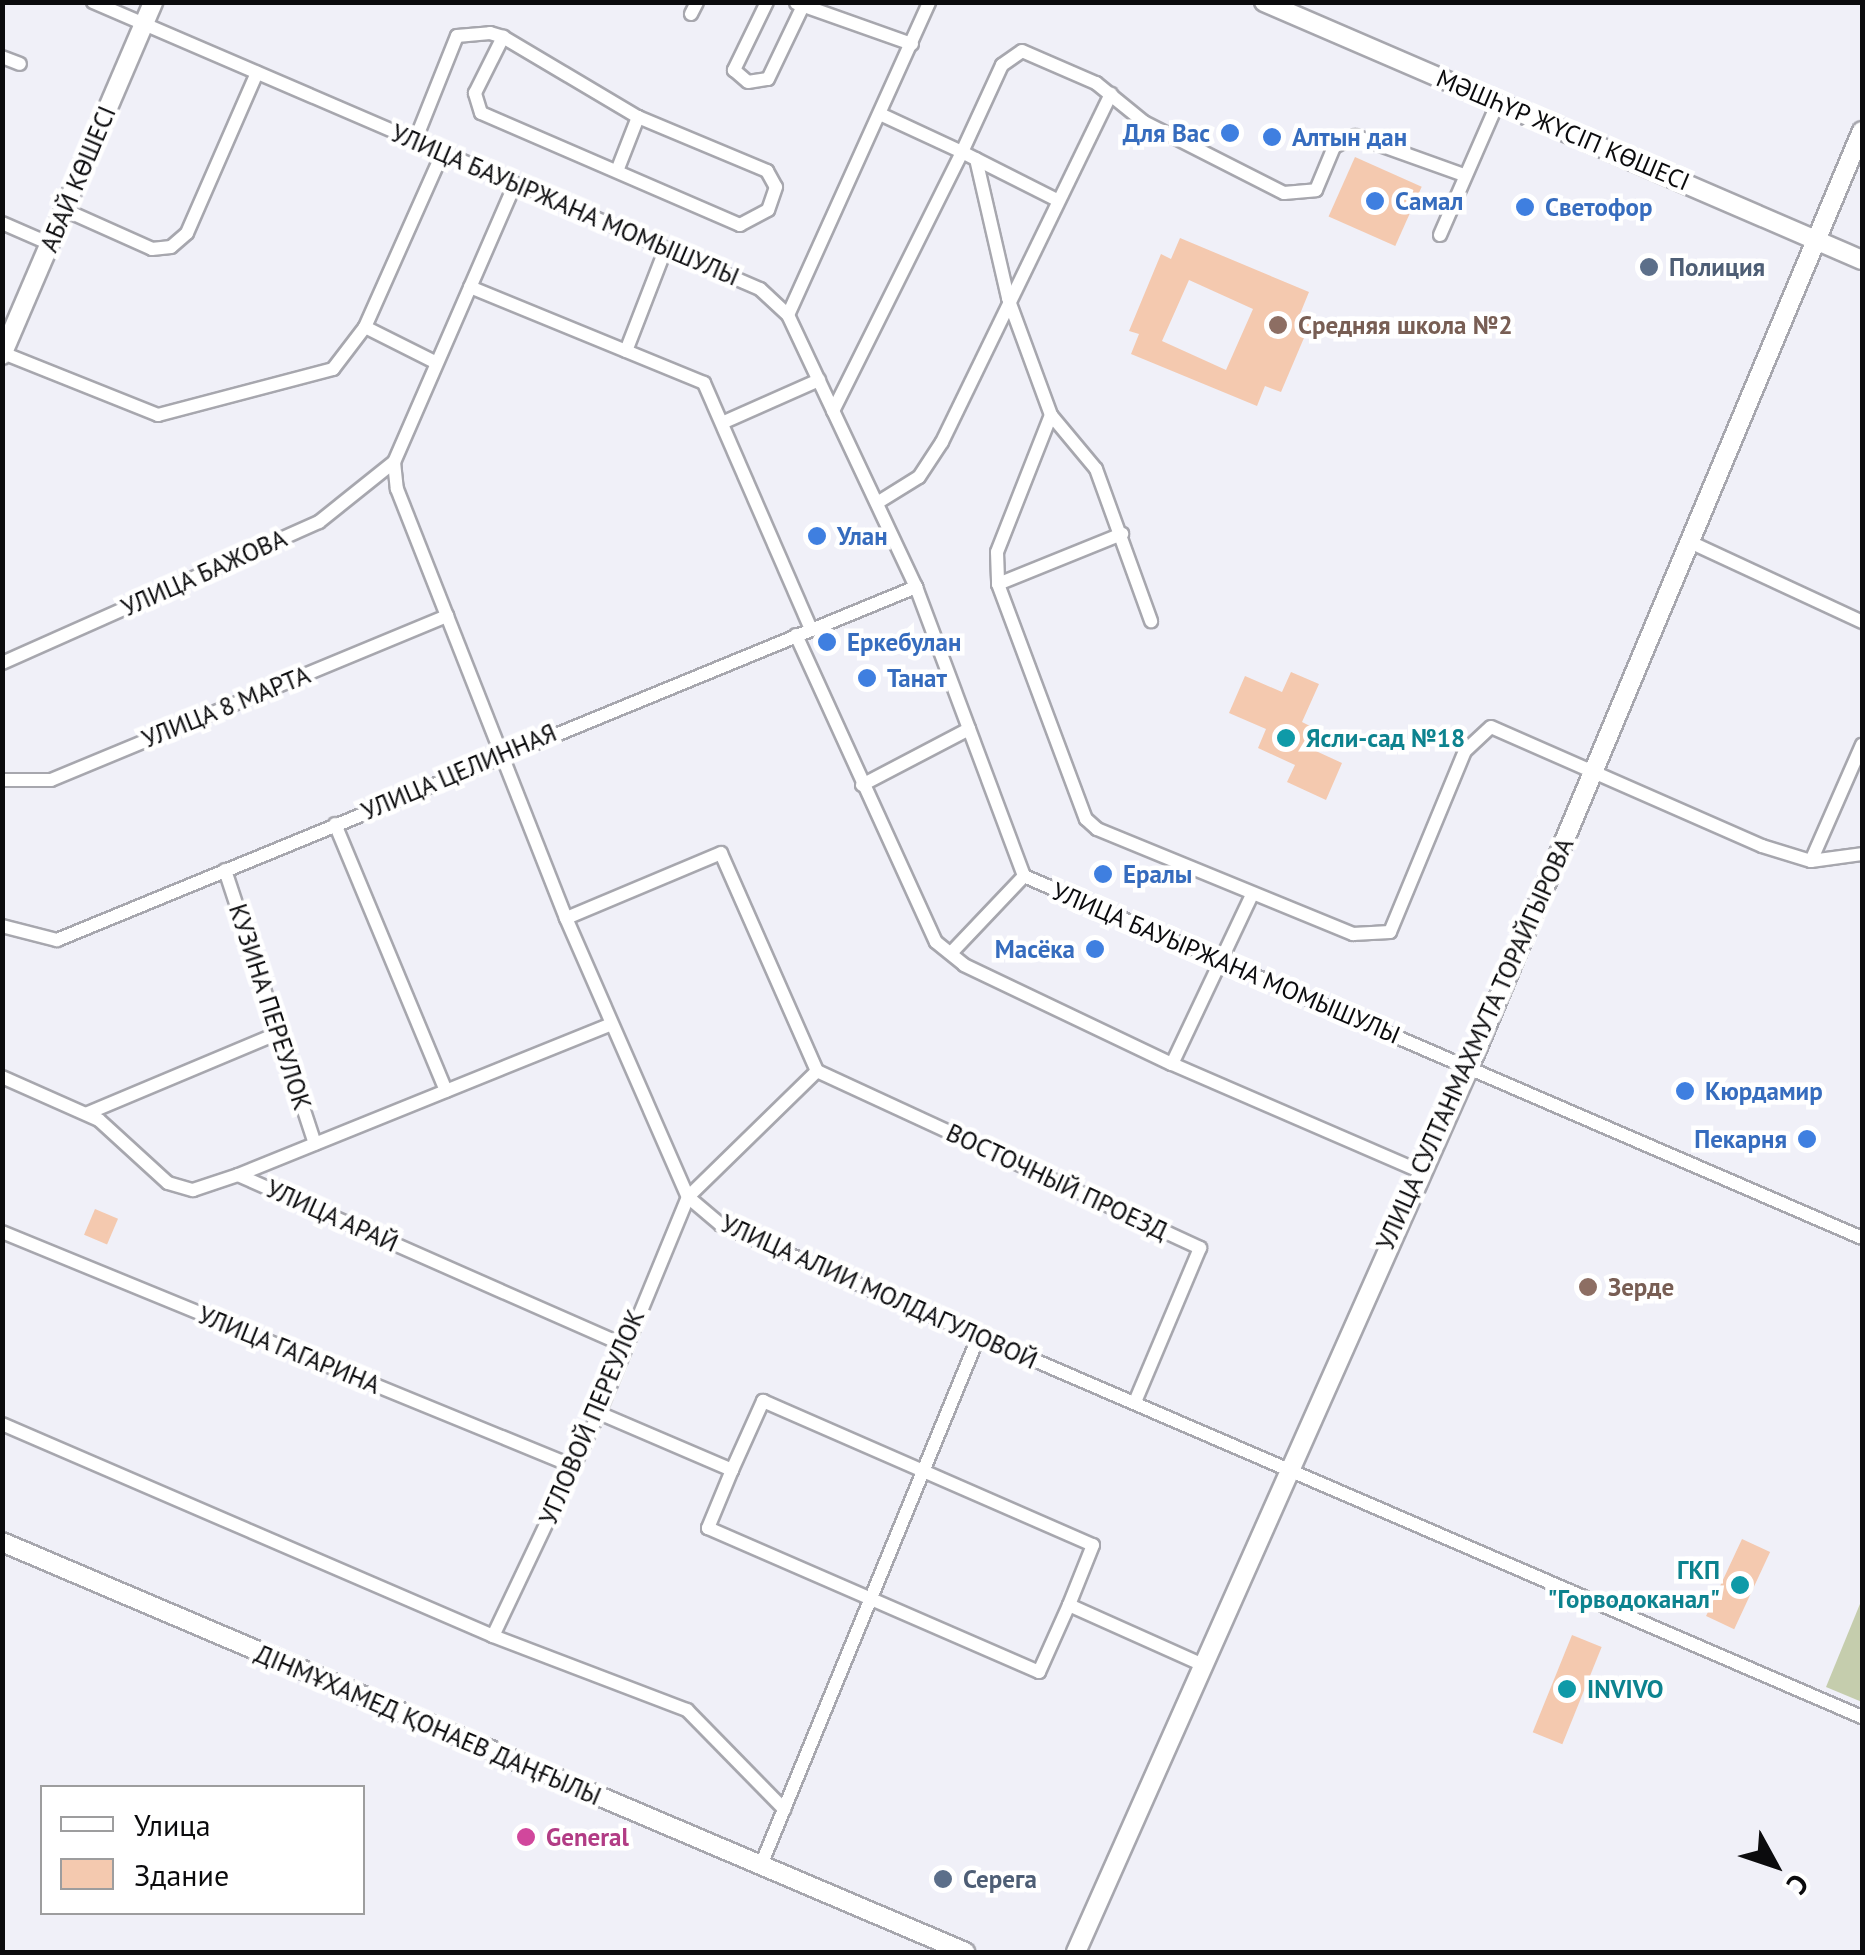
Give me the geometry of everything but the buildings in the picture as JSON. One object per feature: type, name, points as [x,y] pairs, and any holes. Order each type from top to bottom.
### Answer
[{"type":"street","name":"УЛИЦА БАУЫРЖАНА МОМЫШУЛЫ","points":[[93,2],[760,289],[788,315],[916,586],[1024,876],[1862,1238]]},
{"type":"street","name":"АБАЙ КӨШЕСІ","points":[[3,354],[153,2]]},
{"type":"street","points":[[767,2],[734,70],[748,82],[768,79],[799,4],[912,44]]},
{"type":"street","name":"МӘШҺҮР ЖҮСІП КӨШЕСІ","points":[[1264,2],[1862,260]]},
{"type":"street","points":[[788,315],[912,44],[924,4]]},
{"type":"street","points":[[415,141],[456,36],[503,37],[638,117],[767,171],[776,187],[768,210],[740,225],[481,113],[475,93],[503,37]]},
{"type":"street","points":[[833,411],[1011,54],[1022,51],[1111,94],[1144,122],[1284,193],[1316,190],[1334,146],[1355,136],[1464,175]]},
{"type":"street","points":[[2,56],[20,64]]},
{"type":"street","points":[[64,210],[152,249],[171,248],[187,233],[257,73]]},
{"type":"street","points":[[877,504],[919,477],[942,442],[1008,298],[1111,94]]},
{"type":"street","points":[[1440,234],[1498,102]]},
{"type":"street","points":[[880,114],[1057,200]]},
{"type":"street","points":[[617,171],[638,117]]},
{"type":"street","name":"УЛИЦА СУЛТАНМАХМУТА ТОРАЙГЫРОВА","points":[[1076,1952],[1288,1465],[1469,1068],[1862,130]]},
{"type":"street","points":[[3,354],[158,415],[333,369],[365,327],[442,152]]},
{"type":"street","points":[[976,159],[1008,298],[1051,415],[1096,469],[1151,621]]},
{"type":"street","points":[[394,462],[515,184]]},
{"type":"street","points":[[2,222],[50,244]]},
{"type":"street","points":[[626,352],[666,248]]},
{"type":"street","points":[[470,287],[704,383],[810,629]]},
{"type":"street","points":[[365,327],[437,362]]},
{"type":"street","points":[[724,422],[819,380]]},
{"type":"street","points":[[1051,415],[997,552],[998,584],[1086,819],[1252,895],[1353,934],[1390,932],[1476,736],[1505,728],[1811,861],[1862,854]]},
{"type":"street","name":"УЛИЦА АЛИИ МОЛДАГУЛОВОЙ","points":[[394,462],[447,616],[566,918],[688,1197],[721,1225],[978,1338],[1288,1465],[1862,1717]]},
{"type":"street","name":"УЛИЦА БАЖОВА","points":[[2,663],[319,522],[394,462]]},
{"type":"street","points":[[998,584],[1122,534]]},
{"type":"street","points":[[1690,542],[1862,622]]},
{"type":"street","name":"УЛИЦА ЦЕЛИННАЯ","points":[[2,926],[58,940],[916,586]]},
{"type":"street","name":"УЛИЦА 8 МАРТА","points":[[2,780],[50,780],[447,616]]},
{"type":"street","points":[[796,635],[936,942],[951,954],[1172,1064],[1421,1172]]},
{"type":"street","points":[[862,785],[969,729]]},
{"type":"street","points":[[1811,861],[1862,745]]},
{"type":"street","points":[[335,824],[446,1091]]},
{"type":"street","points":[[566,918],[721,852],[817,1071],[688,1197]]},
{"type":"street","name":"КУЗИНА ПЕРЕУЛОК","points":[[225,870],[314,1144]]},
{"type":"street","points":[[951,954],[1024,876]]},
{"type":"street","points":[[1172,1064],[1252,895]]},
{"type":"street","points":[[238,1175],[611,1024]]},
{"type":"street","points":[[88,1113],[278,1033]]},
{"type":"street","name":"ВОСТОЧНЫЙ ПРОЕЗД","points":[[817,1071],[1200,1248],[1134,1402]]},
{"type":"street","name":"УЛИЦА АРАЙ","points":[[2,1077],[88,1113],[168,1184],[193,1190],[238,1175],[621,1344]]},
{"type":"street","name":"УГЛОВОЙ ПЕРЕУЛОК","points":[[493,1636],[599,1413],[621,1344],[688,1197]]},
{"type":"street","name":"УЛИЦА ГАГАРИНА","points":[[2,1232],[575,1467]]},
{"type":"street","points":[[761,1865],[978,1338]]},
{"type":"street","points":[[763,1400],[923,1472],[1093,1546],[1038,1672],[708,1528],[763,1400]]},
{"type":"street","points":[[599,1413],[732,1470]]},
{"type":"street","points":[[2,1424],[493,1636],[687,1710],[784,1809]]},
{"type":"street","name":"ДІНМҰХАМЕД ҚОНАЕВ ДАҢҒЫЛЫ","points":[[2,1542],[965,1952]]},
{"type":"street","points":[[1069,1605],[1202,1664]]},
{"type":"green space","points":[[1862,1599],[1862,1702],[1826,1687]]},
{"type":"place","name":"Для Вас","points":[[1230,133]]},
{"type":"place","name":"Алтын дан","points":[[1272,137]]},
{"type":"place","name":"Самал","points":[[1375,201]]},
{"type":"place","name":"Светофор","points":[[1525,207]]},
{"type":"place","name":"Полиция","points":[[1649,267]]},
{"type":"place","name":"Средняя школа №2","points":[[1278,325]]},
{"type":"place","name":"Улан","points":[[817,536]]},
{"type":"place","name":"Еркебулан","points":[[827,642]]},
{"type":"place","name":"Танат","points":[[867,678]]},
{"type":"place","name":"Ясли-сад №18","points":[[1286,738]]},
{"type":"place","name":"Ералы","points":[[1103,874]]},
{"type":"place","name":"Масёка","points":[[1095,949]]},
{"type":"place","name":"Кюрдамир","points":[[1685,1091]]},
{"type":"place","name":"Пекарня","points":[[1807,1139]]},
{"type":"place","name":"Зерде","points":[[1588,1287]]},
{"type":"place","name":"ГКП \"Горводоканал\"","points":[[1740,1585]]},
{"type":"place","name":"INVIVO","points":[[1567,1689]]},
{"type":"place","name":"General","points":[[526,1837]]},
{"type":"place","name":"Серега","points":[[943,1879]]}]
